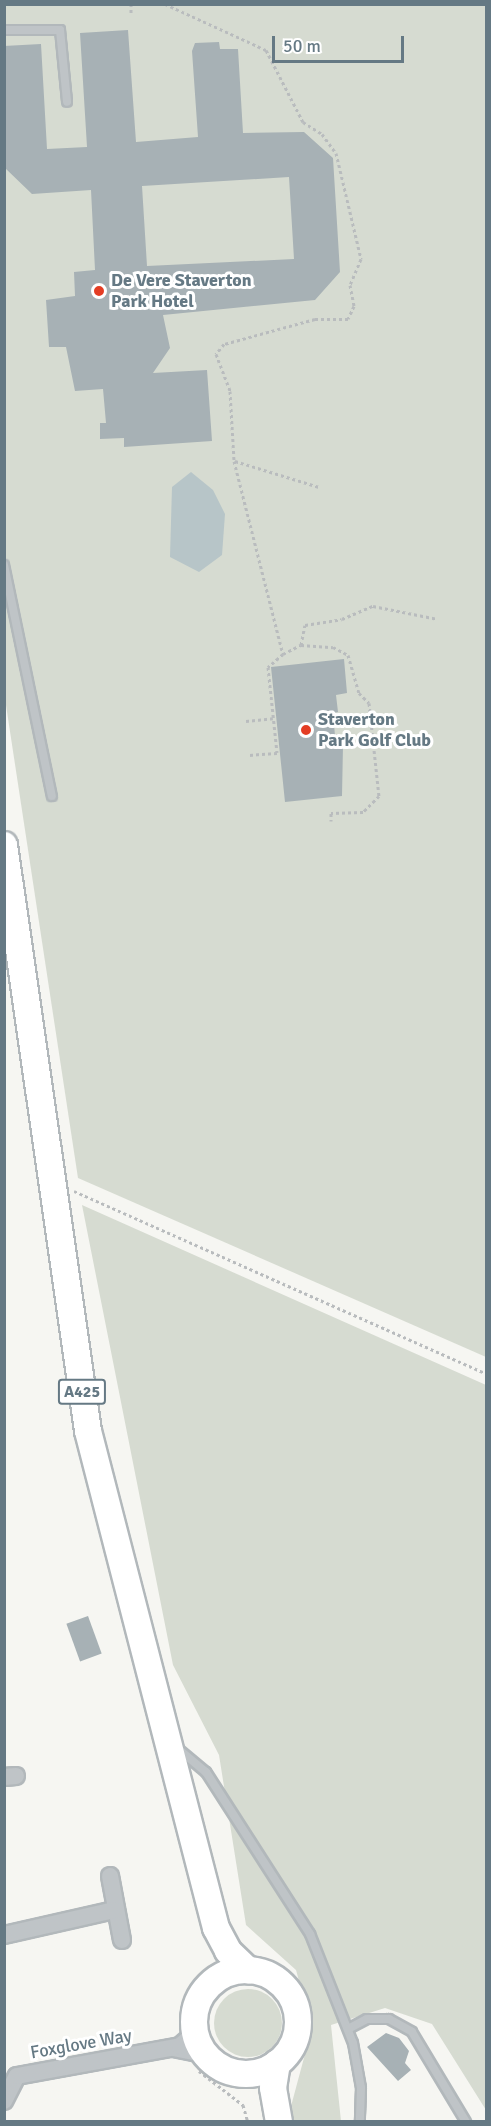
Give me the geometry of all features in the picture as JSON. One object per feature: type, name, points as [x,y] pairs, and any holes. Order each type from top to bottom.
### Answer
[{"type":"main road","name":"A425","points":[[4,844],[88,1431],[125,1590],[171,1743],[216,1928],[228,1951],[248,1970]]},
{"type":"main road","name":"A425","points":[[214,1980],[216,1928]]},
{"type":"main road","points":[[277,2063],[245,2074],[223,2068],[199,2052],[199,1999],[214,1980],[248,1970],[276,1979],[294,2002],[296,2036],[277,2063],[277,2114]]},
{"type":"main road","points":[[245,2074],[277,2114]]},
{"type":"street","points":[[110,1876],[114,1910],[122,1940]]},
{"type":"street","points":[[4,1935],[114,1910]]},
{"type":"street","name":"Foxglove Way","points":[[9,2079],[41,2069],[169,2048],[199,2052]]},
{"type":"street","points":[[4,2101],[9,2079]]},
{"type":"lane","points":[[4,30],[60,30],[67,102]]},
{"type":"lane","points":[[4,565],[32,703],[47,749],[52,796]]},
{"type":"lane","points":[[171,1743],[206,1772],[296,1907],[348,2029],[361,2088],[360,2121]]},
{"type":"lane","points":[[348,2029],[367,2019],[389,2019],[412,2032],[466,2121]]},
{"type":"path","points":[[131,4],[131,13]]},
{"type":"path","points":[[165,4],[266,50],[303,122],[322,134],[336,153],[361,259],[350,285],[354,306],[348,319],[315,319],[218,349],[217,360],[230,391],[234,461],[283,654]]},
{"type":"path","points":[[234,461],[319,487]]},
{"type":"path","points":[[301,645],[305,625],[342,619],[373,606],[438,619]]},
{"type":"path","points":[[249,755],[277,753],[268,667],[283,654],[301,645],[333,646],[348,655],[359,693],[369,703],[379,796],[363,812],[331,813],[331,821]]},
{"type":"path","points":[[246,721],[273,718]]},
{"type":"path","points":[[53,1182],[486,1374]]},
{"type":"path","points":[[199,2052],[243,2105],[248,2121]]},
{"type":"shaded area","points":[[4,5],[486,5],[486,1357],[78,1178],[4,692]]},
{"type":"shaded area","points":[[191,472],[213,490],[225,514],[222,555],[199,572],[170,557],[172,487]]},
{"type":"shaded area","points":[[82,1205],[486,1385],[486,2110],[432,2024],[385,2008],[331,2025],[341,2121],[293,2121],[290,2110],[312,2028],[296,1970],[246,1925],[219,1755],[173,1665]]},
{"type":"shaded area","points":[[248,1989],[261,1992],[272,1999],[279,2010],[282,2023],[279,2036],[272,2047],[261,2054],[248,2057],[235,2054],[224,2047],[217,2036],[214,2023],[217,2010],[224,1999],[235,1992]]},
{"type":"building","points":[[128,30],[136,142],[198,137],[192,51],[195,43],[219,42],[220,49],[238,49],[243,133],[304,132],[333,158],[340,272],[315,300],[163,315],[170,348],[153,373],[207,370],[212,441],[124,447],[124,438],[100,439],[100,423],[106,423],[103,389],[75,391],[66,347],[49,347],[46,300],[75,296],[74,272],[95,270],[91,190],[32,194],[5,168],[4,46],[41,44],[47,149],[87,147],[80,33]],"holes":[[[289,177],[294,259],[147,266],[142,186]]]},
{"type":"building","name":"Staverton Park Golf Club","points":[[344,659],[347,693],[336,695],[338,712],[333,713],[336,747],[343,746],[342,796],[285,802],[271,667]]},
{"type":"building","points":[[88,1616],[102,1654],[80,1661],[66,1624]]},
{"type":"building","points":[[386,2033],[399,2038],[409,2051],[405,2063],[411,2070],[398,2081],[367,2047]]},
{"type":"place","name":"De Vere Staverton Park Hotel","points":[[99,291]]},
{"type":"place","name":"Staverton Park Golf Club","points":[[306,730]]}]
